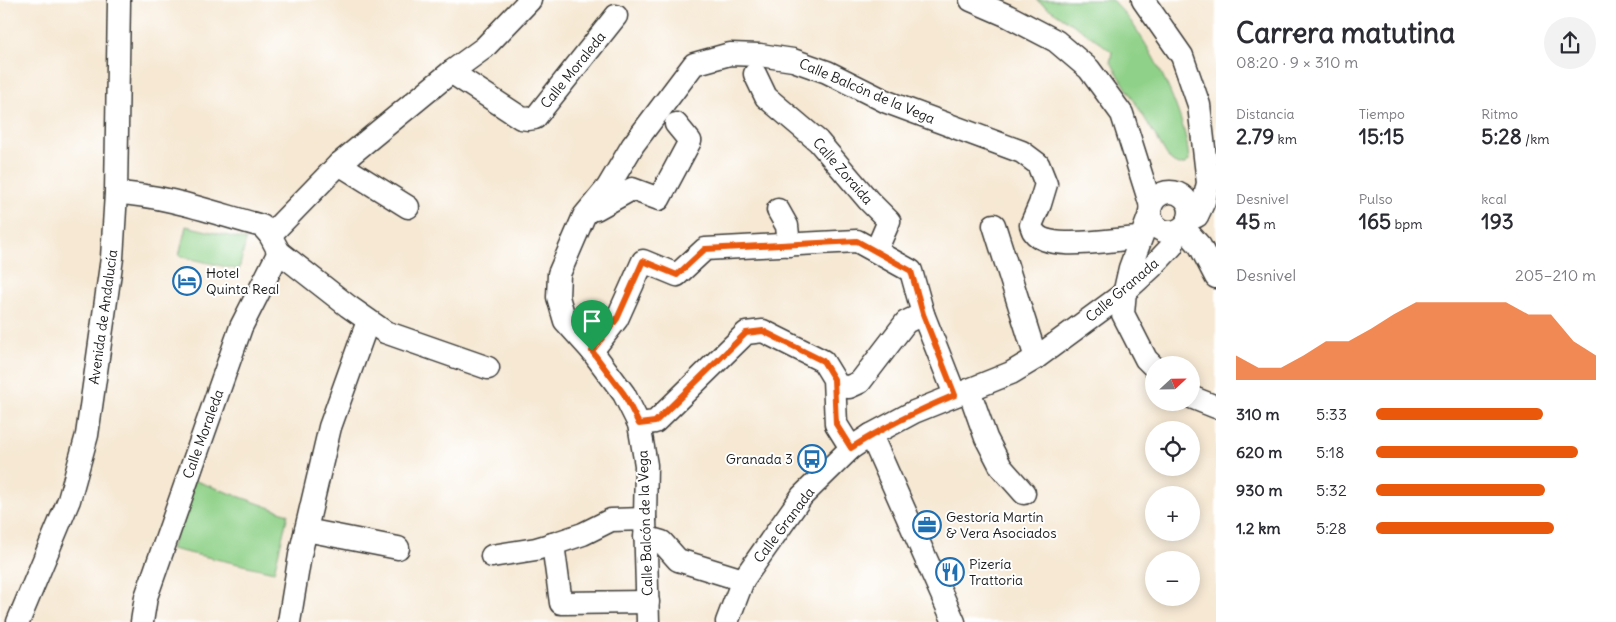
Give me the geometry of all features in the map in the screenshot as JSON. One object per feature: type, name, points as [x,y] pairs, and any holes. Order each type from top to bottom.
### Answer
[{"type":"street","name":"Avenida de Andalucía","points":[[18,622],[69,500],[87,435],[112,258],[116,193],[120,0]]},
{"type":"street","name":"Calle Moraleda","points":[[142,622],[146,596],[241,327],[274,244],[339,164],[450,72],[484,48],[530,0]]},
{"type":"street","points":[[970,0],[1008,16],[1056,41],[1089,69],[1122,114],[1138,164],[1161,201]]},
{"type":"street","name":"Calle Granada","points":[[730,621],[743,580],[802,496],[851,448],[914,412],[1011,373],[1036,358],[1119,297],[1172,246],[1183,226],[1197,216],[1204,202],[1208,182],[1198,105],[1182,56],[1143,0]]},
{"type":"street","name":"Calle Moraleda","points":[[450,72],[521,118],[535,118],[616,16]]},
{"type":"street","name":"Calle Balcón de la Vega","points":[[648,612],[645,528],[646,465],[639,424],[624,394],[592,351],[565,321],[558,297],[559,274],[584,216],[608,187],[633,145],[694,64],[730,54],[757,54],[793,60],[827,72],[887,102],[1022,152],[1038,164],[1046,184],[1031,225],[1034,233],[1041,237],[1059,243],[1078,244],[1140,238]]},
{"type":"street","name":"Calle Zoraida","points":[[756,74],[766,97],[818,141],[869,201],[889,221],[876,251]]},
{"type":"street","points":[[584,216],[632,189],[659,199],[690,141],[676,124]]},
{"type":"street","name":"Calle Granada","points":[[1161,201],[1185,189],[1198,174],[1205,150]]},
{"type":"street","points":[[339,164],[408,207]]},
{"type":"street","points":[[116,193],[159,197],[262,226],[274,244],[368,321],[385,332],[488,368]]},
{"type":"street","points":[[1187,200],[1191,212],[1183,226],[1168,233],[1156,226],[1152,221],[1161,201],[1187,200]]},
{"type":"street","points":[[1145,357],[1123,314],[1130,268],[1140,238],[1161,201]]},
{"type":"street","points":[[778,210],[787,226],[789,245]]},
{"type":"street","points":[[994,225],[1036,358]]},
{"type":"street","points":[[1183,226],[1200,246],[1210,247],[1216,278]]},
{"type":"street","points":[[592,351],[617,319],[643,261],[677,275],[705,249],[857,241],[911,271],[923,314],[962,392],[1001,467],[1024,493]]},
{"type":"street","points":[[835,386],[849,387],[860,382],[906,322],[923,314]]},
{"type":"street","points":[[289,622],[300,555],[330,428],[368,321]]},
{"type":"street","points":[[639,424],[655,422],[746,333],[763,331],[823,361],[834,379],[836,424],[851,448]]},
{"type":"street","points":[[1200,400],[1216,406]]},
{"type":"street","points":[[871,435],[954,622]]},
{"type":"street","points":[[492,556],[536,549],[553,544],[582,534],[611,520],[645,528],[662,542],[678,560],[743,580]]},
{"type":"street","points":[[306,530],[398,548]]},
{"type":"street","points":[[553,544],[561,604],[648,612]]},
{"type":"green space","points":[[1036,0],[1112,0],[1130,20],[1142,38],[1169,89],[1183,126],[1189,161],[1180,165],[1170,160],[1110,61],[1112,52]]},
{"type":"green space","points":[[186,226],[246,240],[239,270],[179,256]]},
{"type":"green space","points":[[193,480],[288,514],[274,572],[171,549]]},
{"type":"place","name":"Hotel Quinta Real","points":[[187,281]]},
{"type":"place","name":"Granada 3","points":[[812,459]]},
{"type":"place","name":"Gestoría Martín & Vera Asociados","points":[[927,525]]},
{"type":"place","name":"Pizería Trattoria","points":[[950,572]]},
{"type":"route","points":[[857,241],[911,271],[923,314],[955,395],[914,412],[851,448],[836,424],[834,379],[823,361],[763,331],[746,333],[655,422],[639,424],[624,394],[592,351],[617,319],[643,261],[677,275],[705,249],[857,241]]}]
